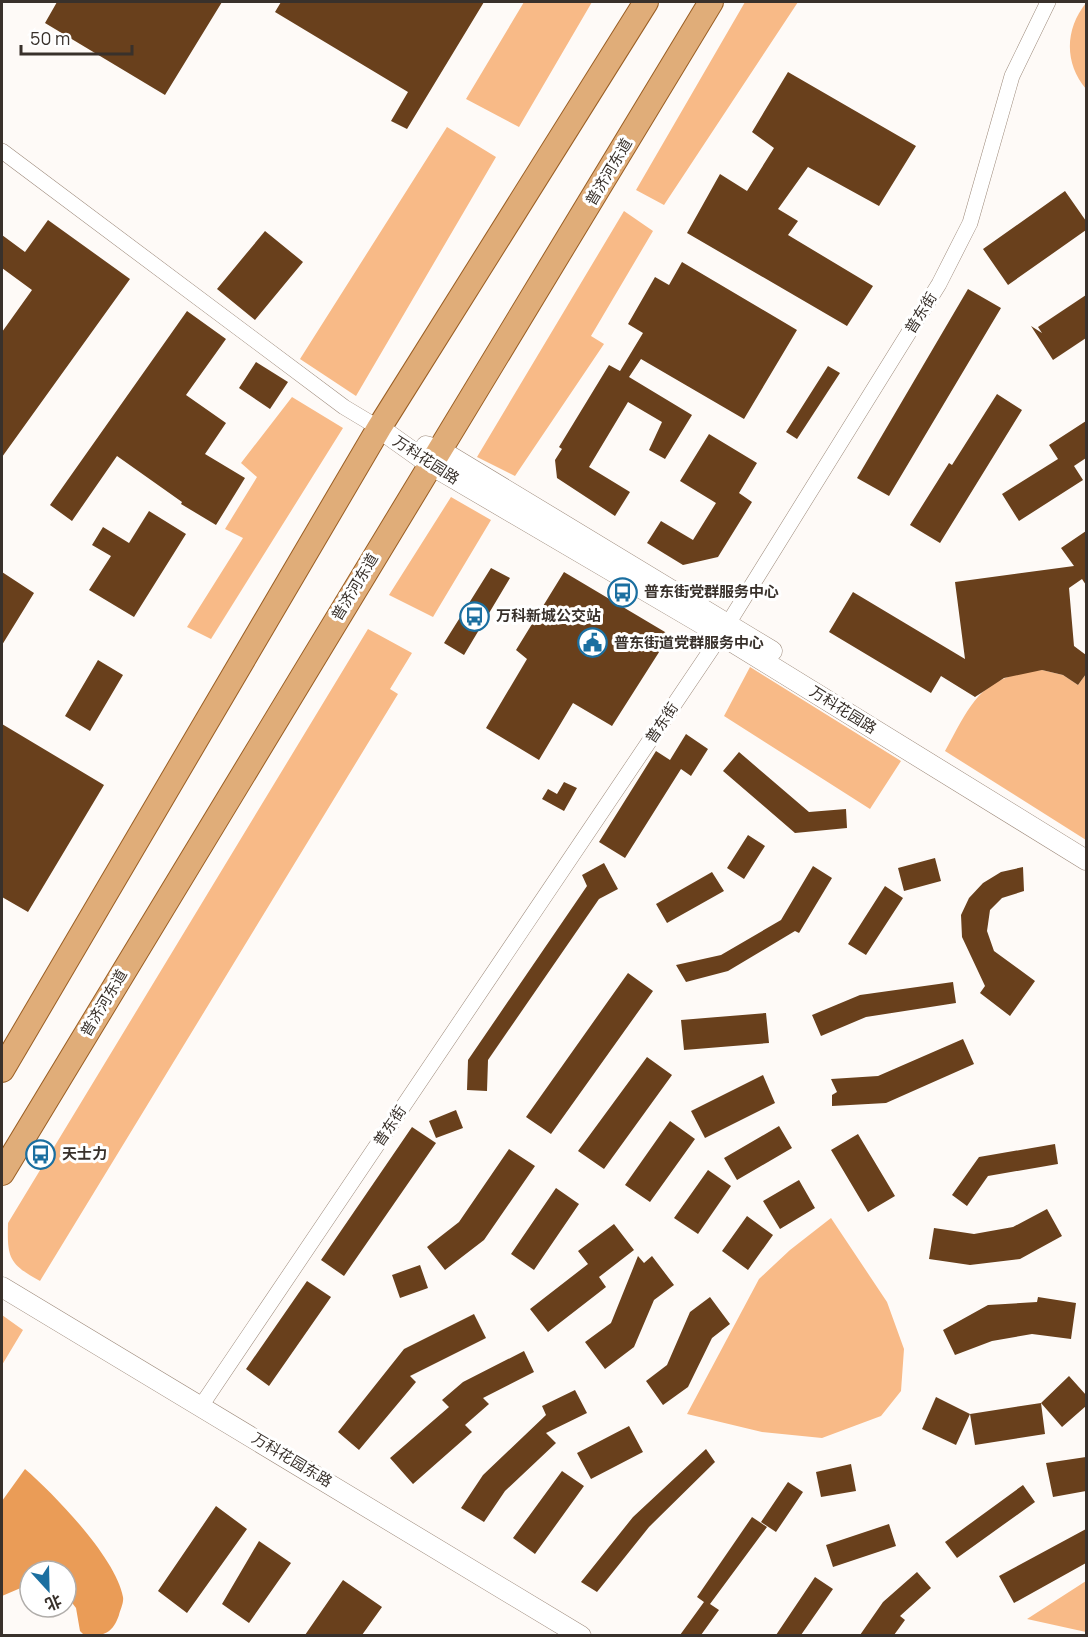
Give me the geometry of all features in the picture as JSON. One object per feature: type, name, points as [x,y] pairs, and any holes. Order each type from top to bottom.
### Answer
[{"type":"main road","points":[[2,1070],[379,428],[646,2]]},
{"type":"main road","name":"普济河东道","points":[[2,1173],[711,2]]},
{"type":"street","name":"普东街","points":[[201,1406],[725,629],[939,284],[970,223],[1012,76],[1048,2]]},
{"type":"street","points":[[2,152],[344,407],[379,428]]},
{"type":"street","name":"万科花园路","points":[[379,428],[557,529],[1086,845]]},
{"type":"street","name":"万科花园路","points":[[725,629],[1086,860]]},
{"type":"street","name":"万科花园东路","points":[[2,1287],[581,1635]]},
{"type":"shaded area","points":[[524,2],[592,2],[519,127],[466,99]]},
{"type":"shaded area","points":[[745,2],[798,2],[664,205],[636,190]]},
{"type":"shaded area","points":[[1086,3],[1086,89],[1074,68],[1070,46],[1074,24]]},
{"type":"shaded area","points":[[447,127],[496,157],[356,396],[300,359]]},
{"type":"shaded area","points":[[624,211],[653,231],[591,336],[604,344],[515,476],[477,457]]},
{"type":"shaded area","points":[[292,397],[343,428],[211,639],[187,627],[243,538],[225,529],[257,477],[241,463]]},
{"type":"shaded area","points":[[451,497],[491,520],[433,617],[389,595]]},
{"type":"shaded area","points":[[368,629],[412,653],[390,689],[398,694],[40,1281],[22,1270],[12,1259],[8,1244],[8,1223]]},
{"type":"shaded area","points":[[750,667],[901,761],[870,809],[724,716]]},
{"type":"shaded area","points":[[1042,670],[1063,675],[1078,685],[1086,674],[1086,840],[945,751],[971,705],[980,694],[1004,678]]},
{"type":"shaded area","points":[[831,1218],[887,1302],[904,1349],[901,1391],[881,1416],[822,1438],[762,1432],[687,1414],[759,1279],[790,1250]]},
{"type":"shaded area","points":[[2,1315],[23,1330],[2,1365]]},
{"type":"shaded area","points":[[25,1469],[83,1528],[109,1564],[123,1597],[116,1622],[110,1630],[97,1635],[84,1635],[80,1631],[78,1559],[18,1559],[18,1589],[2,1596],[2,1501]]},
{"type":"shaded area","points":[[1086,1581],[1086,1632],[1027,1619]]},
{"type":"building","points":[[57,2],[222,2],[165,95],[45,23]]},
{"type":"building","points":[[281,2],[484,2],[407,129],[391,121],[408,92],[275,12]]},
{"type":"building","points":[[788,72],[916,146],[879,206],[808,167],[778,209],[798,221],[788,235],[873,286],[847,326],[687,233],[720,174],[747,191],[774,148],[752,132]]},
{"type":"building","points":[[1065,191],[1086,221],[1086,230],[1008,285],[983,249]]},
{"type":"building","points":[[48,220],[130,279],[2,457],[2,332],[32,290],[2,268],[2,235],[25,252]]},
{"type":"building","points":[[265,231],[303,262],[255,320],[217,289]]},
{"type":"building","points":[[682,262],[797,330],[744,419],[641,359],[629,377],[692,415],[665,459],[649,450],[662,422],[628,402],[589,467],[630,492],[615,516],[557,478],[555,460],[562,449],[559,447],[609,365],[620,371],[643,333],[628,324],[655,277],[669,285]]},
{"type":"building","points":[[968,289],[1001,308],[889,496],[857,478]]},
{"type":"building","points":[[1086,295],[1086,338],[1053,360],[1031,326],[1042,333],[1038,327]]},
{"type":"building","points":[[187,311],[226,339],[186,395],[226,423],[205,454],[245,478],[216,525],[181,504],[182,502],[117,456],[72,521],[50,505]]},
{"type":"building","points":[[256,362],[288,382],[270,409],[239,388]]},
{"type":"building","points":[[828,366],[840,373],[797,439],[786,432]]},
{"type":"building","points":[[997,394],[1022,410],[940,543],[910,525],[949,463],[952,465]]},
{"type":"building","points":[[1086,421],[1086,458],[1074,466],[1083,480],[1019,521],[1002,494],[1058,459],[1049,445]]},
{"type":"building","points":[[709,434],[757,463],[739,493],[752,502],[718,557],[683,565],[647,543],[661,521],[693,540],[716,503],[680,481]]},
{"type":"building","points":[[149,511],[186,534],[134,617],[89,590],[111,556],[92,545],[103,527],[129,543]]},
{"type":"building","points":[[1086,531],[1086,585],[1082,579],[1069,588],[1074,646],[1086,655],[1086,674],[1078,685],[1063,675],[1042,670],[1004,678],[975,697],[941,676],[931,693],[829,632],[853,592],[965,659],[955,582],[1074,566],[1061,548]]},
{"type":"building","points":[[491,568],[510,578],[464,655],[444,643]]},
{"type":"building","points":[[2,572],[34,593],[2,645]]},
{"type":"building","name":"普东街道党群服务中心","points":[[564,572],[665,632],[668,638],[612,726],[573,703],[539,760],[486,728],[527,659],[516,650]]},
{"type":"building","points":[[98,660],[123,675],[90,731],[65,716]]},
{"type":"building","points":[[2,724],[104,785],[28,912],[2,897]]},
{"type":"building","points":[[686,734],[708,749],[691,776],[681,769],[625,858],[599,842],[656,751],[670,760]]},
{"type":"building","points":[[739,752],[809,812],[846,809],[847,828],[795,833],[723,771]]},
{"type":"building","points":[[564,782],[577,788],[564,811],[542,799],[548,789],[557,794]]},
{"type":"building","points":[[748,835],[765,846],[744,879],[727,868]]},
{"type":"building","points":[[935,858],[941,881],[904,891],[898,868]]},
{"type":"building","points":[[604,863],[618,889],[599,899],[488,1060],[487,1091],[467,1090],[468,1060],[587,886],[582,875]]},
{"type":"building","points":[[813,866],[832,878],[799,933],[795,931],[728,971],[686,982],[676,965],[721,955],[781,920]]},
{"type":"building","points":[[1023,867],[1024,891],[1002,898],[990,910],[987,931],[994,951],[1035,981],[1010,1016],[980,993],[985,986],[962,937],[961,915],[969,898],[983,883],[1001,872]]},
{"type":"building","points":[[712,872],[724,891],[667,923],[656,904]]},
{"type":"building","points":[[885,886],[903,898],[866,955],[848,944]]},
{"type":"building","points":[[628,973],[653,991],[551,1134],[526,1117]]},
{"type":"building","points":[[953,982],[956,1003],[866,1017],[821,1036],[812,1015],[860,995]]},
{"type":"building","points":[[766,1013],[769,1043],[684,1050],[681,1020]]},
{"type":"building","points":[[963,1039],[974,1064],[886,1103],[832,1106],[832,1095],[837,1092],[831,1079],[878,1076]]},
{"type":"building","points":[[647,1057],[672,1075],[604,1169],[578,1151]]},
{"type":"building","points":[[763,1075],[775,1103],[705,1138],[691,1111]]},
{"type":"building","points":[[456,1110],[463,1128],[436,1138],[429,1121]]},
{"type":"building","points":[[670,1121],[695,1139],[650,1202],[625,1185]]},
{"type":"building","points":[[779,1126],[792,1148],[737,1180],[724,1158]]},
{"type":"building","points":[[412,1127],[436,1143],[344,1276],[321,1260]]},
{"type":"building","points":[[858,1134],[895,1196],[868,1212],[831,1150]]},
{"type":"building","points":[[1055,1144],[1058,1164],[988,1176],[967,1206],[952,1195],[979,1157]]},
{"type":"building","points":[[509,1149],[535,1166],[484,1240],[445,1270],[427,1247],[459,1222]]},
{"type":"building","points":[[708,1170],[731,1186],[698,1234],[674,1218]]},
{"type":"building","points":[[799,1180],[815,1208],[780,1229],[763,1201]]},
{"type":"building","points":[[556,1188],[579,1204],[534,1270],[511,1254]]},
{"type":"building","points":[[1047,1209],[1062,1236],[1020,1259],[970,1265],[929,1259],[934,1228],[974,1234],[1013,1227]]},
{"type":"building","points":[[747,1216],[773,1235],[748,1270],[722,1251]]},
{"type":"building","points":[[614,1224],[634,1250],[599,1277],[606,1287],[548,1332],[530,1309],[588,1264],[578,1251]]},
{"type":"building","points":[[638,1256],[644,1263],[652,1256],[674,1285],[654,1300],[634,1347],[605,1369],[585,1342],[611,1323]]},
{"type":"building","points":[[420,1265],[428,1288],[400,1298],[392,1275]]},
{"type":"building","points":[[307,1281],[331,1297],[269,1386],[246,1369]]},
{"type":"building","points":[[710,1297],[730,1324],[712,1338],[688,1387],[663,1405],[646,1381],[667,1365],[690,1312]]},
{"type":"building","points":[[1038,1297],[1076,1303],[1071,1339],[1032,1334],[992,1341],[955,1355],[943,1330],[988,1305],[1037,1302]]},
{"type":"building","points":[[474,1314],[486,1338],[410,1376],[416,1382],[359,1450],[338,1432],[404,1349]]},
{"type":"building","points":[[524,1351],[534,1372],[483,1398],[489,1404],[465,1425],[472,1432],[413,1484],[390,1458],[449,1407],[442,1400],[463,1382]]},
{"type":"building","points":[[1069,1376],[1086,1395],[1086,1406],[1062,1427],[1041,1403]]},
{"type":"building","points":[[575,1390],[587,1413],[546,1433],[556,1443],[505,1491],[484,1522],[461,1508],[483,1475],[546,1415],[542,1406]]},
{"type":"building","points":[[936,1397],[970,1414],[956,1445],[922,1429]]},
{"type":"building","points":[[1041,1403],[1045,1434],[975,1445],[970,1414]]},
{"type":"building","points":[[629,1426],[643,1452],[591,1479],[577,1453]]},
{"type":"building","points":[[706,1449],[715,1462],[649,1527],[597,1592],[581,1582],[633,1517]]},
{"type":"building","points":[[1086,1457],[1086,1491],[1053,1497],[1046,1463]]},
{"type":"building","points":[[851,1464],[856,1491],[821,1497],[816,1472]]},
{"type":"building","points":[[562,1471],[584,1486],[535,1554],[513,1538]]},
{"type":"building","points":[[788,1482],[803,1492],[776,1532],[761,1522]]},
{"type":"building","points":[[1023,1485],[1035,1502],[957,1558],[945,1542]]},
{"type":"building","points":[[216,1506],[247,1529],[187,1613],[158,1591]]},
{"type":"building","points":[[752,1517],[767,1527],[710,1604],[719,1610],[701,1635],[680,1635],[704,1602],[697,1597]]},
{"type":"building","points":[[889,1524],[896,1546],[833,1567],[826,1545]]},
{"type":"building","points":[[1086,1529],[1086,1563],[1014,1603],[999,1576]]},
{"type":"building","points":[[259,1541],[291,1563],[249,1623],[222,1604]]},
{"type":"building","points":[[917,1572],[931,1588],[900,1616],[905,1620],[894,1635],[860,1635],[883,1602]]},
{"type":"building","points":[[815,1577],[833,1589],[801,1635],[776,1635]]},
{"type":"building","points":[[343,1580],[382,1607],[362,1635],[305,1635]]},
{"type":"place","name":"普东街党群服务中心","points":[[623,592]]},
{"type":"place","name":"万科新城公交站","points":[[475,616]]},
{"type":"place","name":"普东街道党群服务中心","points":[[593,643]]},
{"type":"place","name":"天士力","points":[[41,1154]]}]
